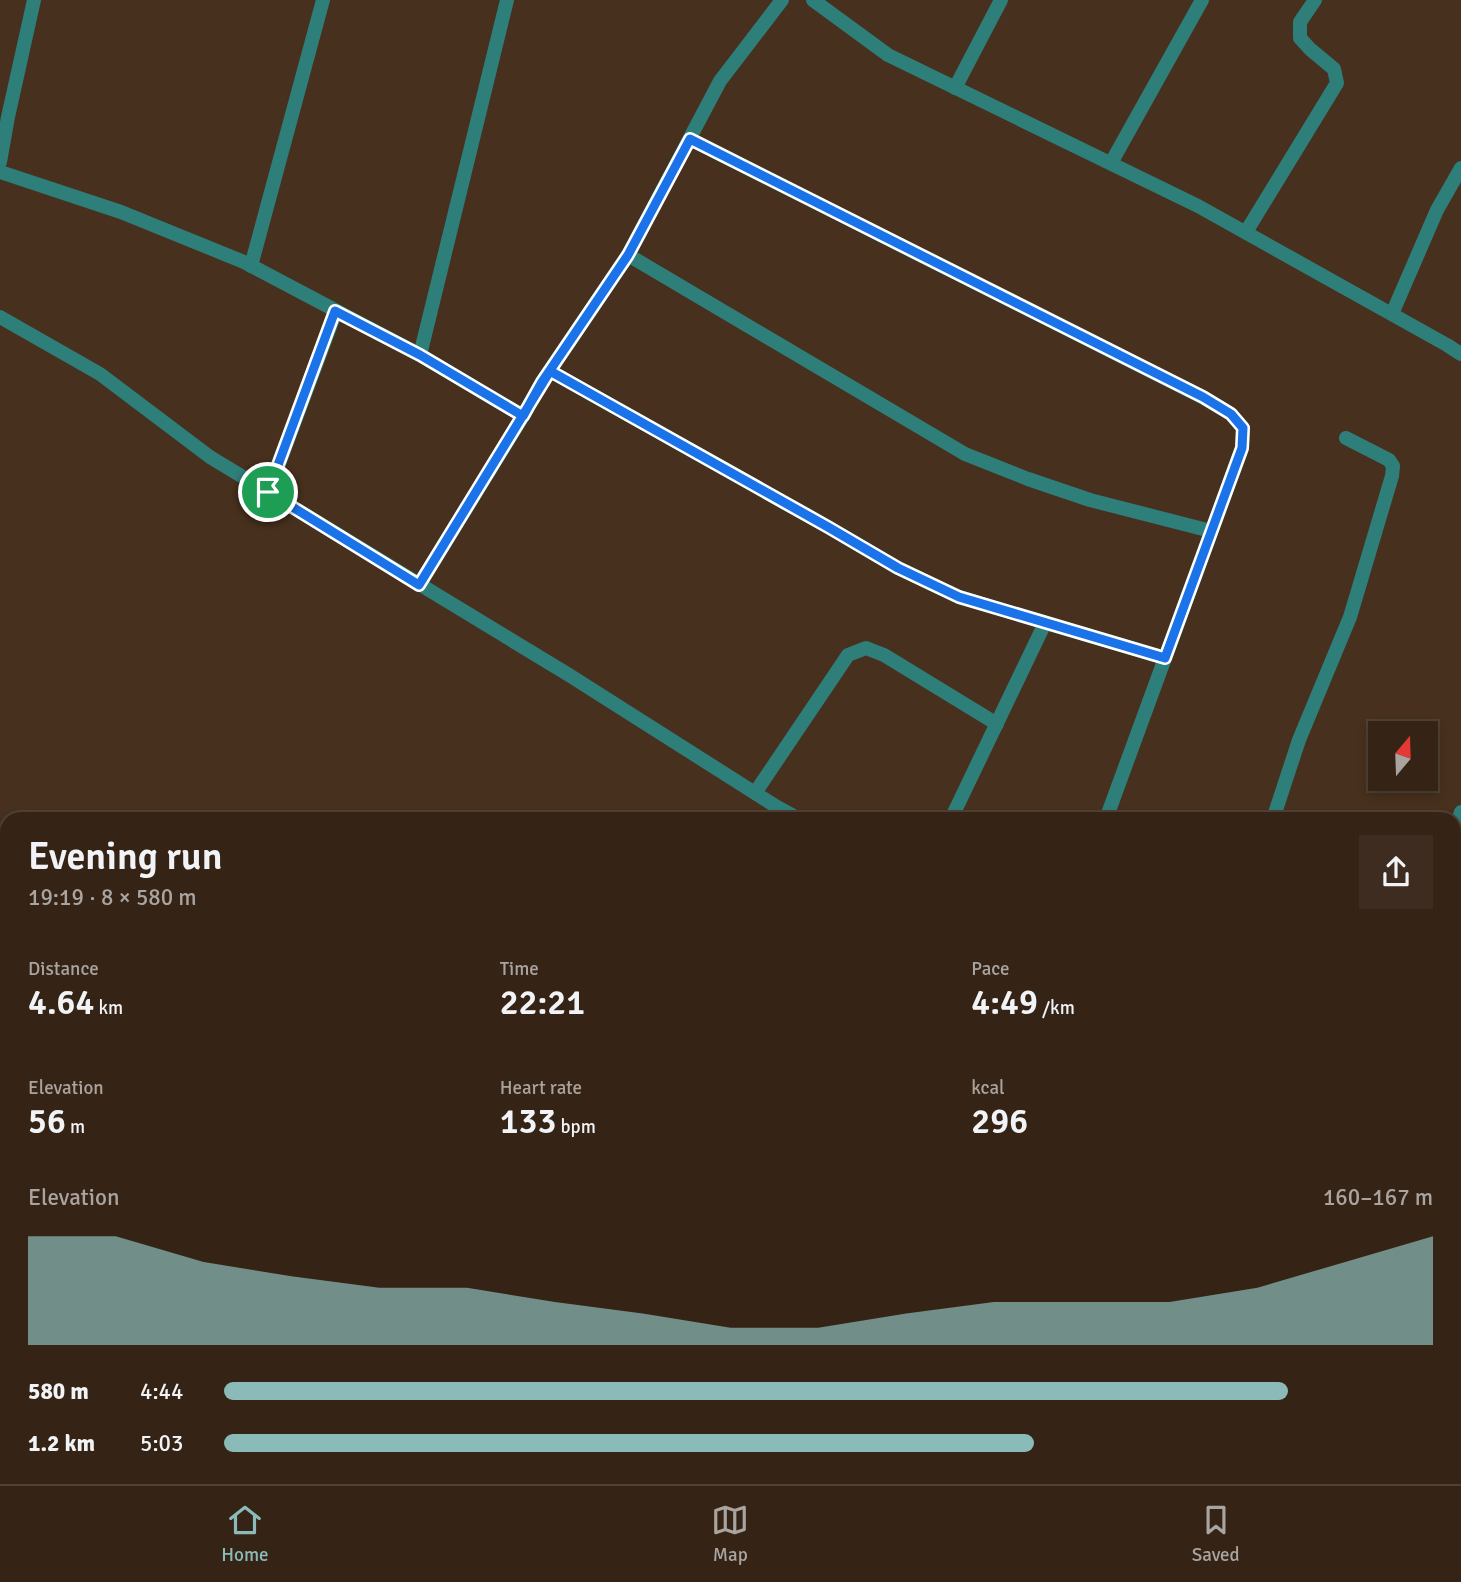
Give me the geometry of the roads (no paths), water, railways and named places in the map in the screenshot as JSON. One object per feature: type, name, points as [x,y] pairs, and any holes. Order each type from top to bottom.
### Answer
[{"type":"street","points":[[0,162],[34,0]]},
{"type":"street","points":[[251,266],[323,0]]},
{"type":"street","points":[[420,355],[507,0]]},
{"type":"street","points":[[419,585],[550,371],[628,255],[720,81],[782,0]]},
{"type":"street","points":[[954,88],[1001,0]]},
{"type":"street","points":[[1111,163],[1202,0]]},
{"type":"street","points":[[1246,232],[1337,83],[1334,69],[1300,38],[1300,22],[1315,0]]},
{"type":"street","points":[[816,1],[888,55],[1198,206],[1461,354]]},
{"type":"street","points":[[690,139],[1203,397],[1231,414],[1243,428],[1242,448],[1109,812]]},
{"type":"street","points":[[1392,314],[1437,211],[1461,168]]},
{"type":"street","points":[[0,172],[121,212],[251,266],[420,355],[523,416]]},
{"type":"street","points":[[628,255],[965,454],[1090,500],[1211,531]]},
{"type":"street","points":[[268,492],[335,311]]},
{"type":"street","points":[[0,317],[100,374],[210,457],[569,675],[787,812]]},
{"type":"street","points":[[550,371],[898,568],[959,597],[1165,658]]},
{"type":"street","points":[[1275,812],[1299,740],[1350,617],[1392,476],[1393,467],[1389,460],[1346,438]]},
{"type":"street","points":[[954,812],[1045,623]]},
{"type":"street","points":[[755,793],[848,655],[866,648],[884,655],[997,724]]}]
